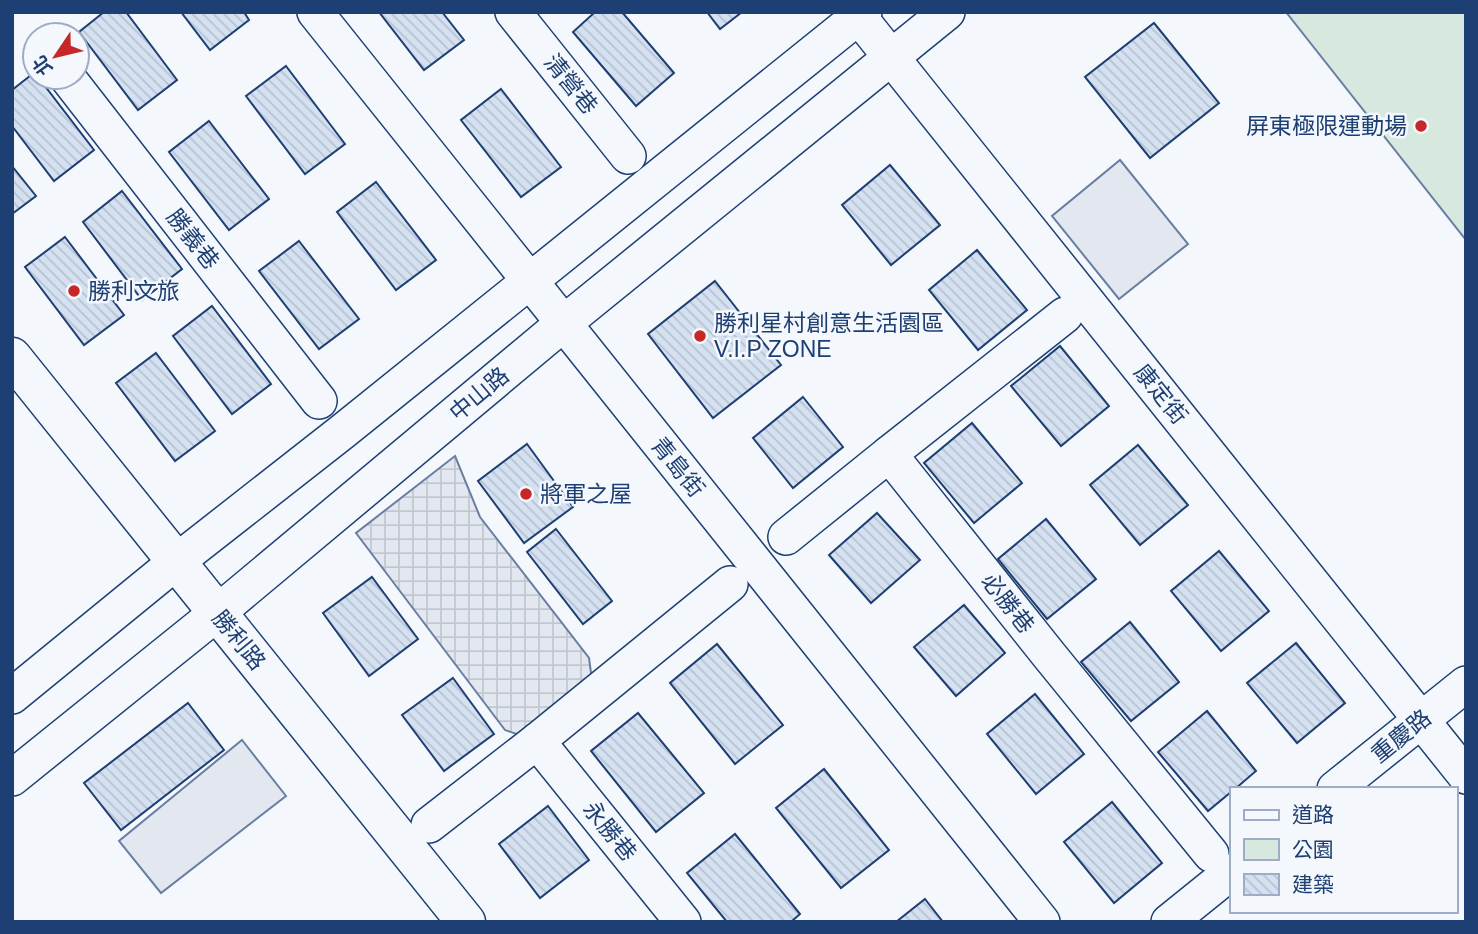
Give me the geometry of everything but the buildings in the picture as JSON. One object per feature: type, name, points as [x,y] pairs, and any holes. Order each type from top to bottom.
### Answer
[{"type":"main road","name":"勝利路","points":[[12,357],[459,919]]},
{"type":"street","name":"青島街","points":[[315,12],[1042,922]]},
{"type":"street","name":"清營巷","points":[[513,12],[628,156]]},
{"type":"street","name":"中山路","points":[[12,778],[217,613],[564,323],[947,12]]},
{"type":"street","points":[[12,696],[859,14]]},
{"type":"street","name":"康定街","points":[[859,14],[891,58],[1466,776]]},
{"type":"street","name":"勝義巷","points":[[78,91],[319,401]]},
{"type":"street","points":[[786,537],[1065,315]]},
{"type":"street","name":"必勝巷","points":[[889,454],[1057,666],[1221,863]]},
{"type":"street","points":[[429,825],[730,584]]},
{"type":"street","name":"重慶路","points":[[1337,787],[1466,684]]},
{"type":"street","name":"永勝巷","points":[[537,741],[683,922]]},
{"type":"street","points":[[1170,922],[1221,863]]},
{"type":"green space","name":"屏東極限運動場","points":[[1286,12],[1466,12],[1466,240]]},
{"type":"shaded area","points":[[1120,160],[1188,244],[1119,299],[1052,216]]},
{"type":"shaded area","points":[[455,456],[480,517],[589,658],[594,695],[537,741],[505,730],[356,533]]},
{"type":"shaded area","points":[[242,740],[286,796],[161,893],[119,841]]},
{"type":"place","name":"屏東極限運動場","points":[[1421,126]]},
{"type":"place","name":"勝利文旅","points":[[74,291]]},
{"type":"place","name":"勝利星村創意生活園區 V.I.P ZONE","points":[[700,336]]},
{"type":"place","name":"將軍之屋","points":[[526,494]]}]
